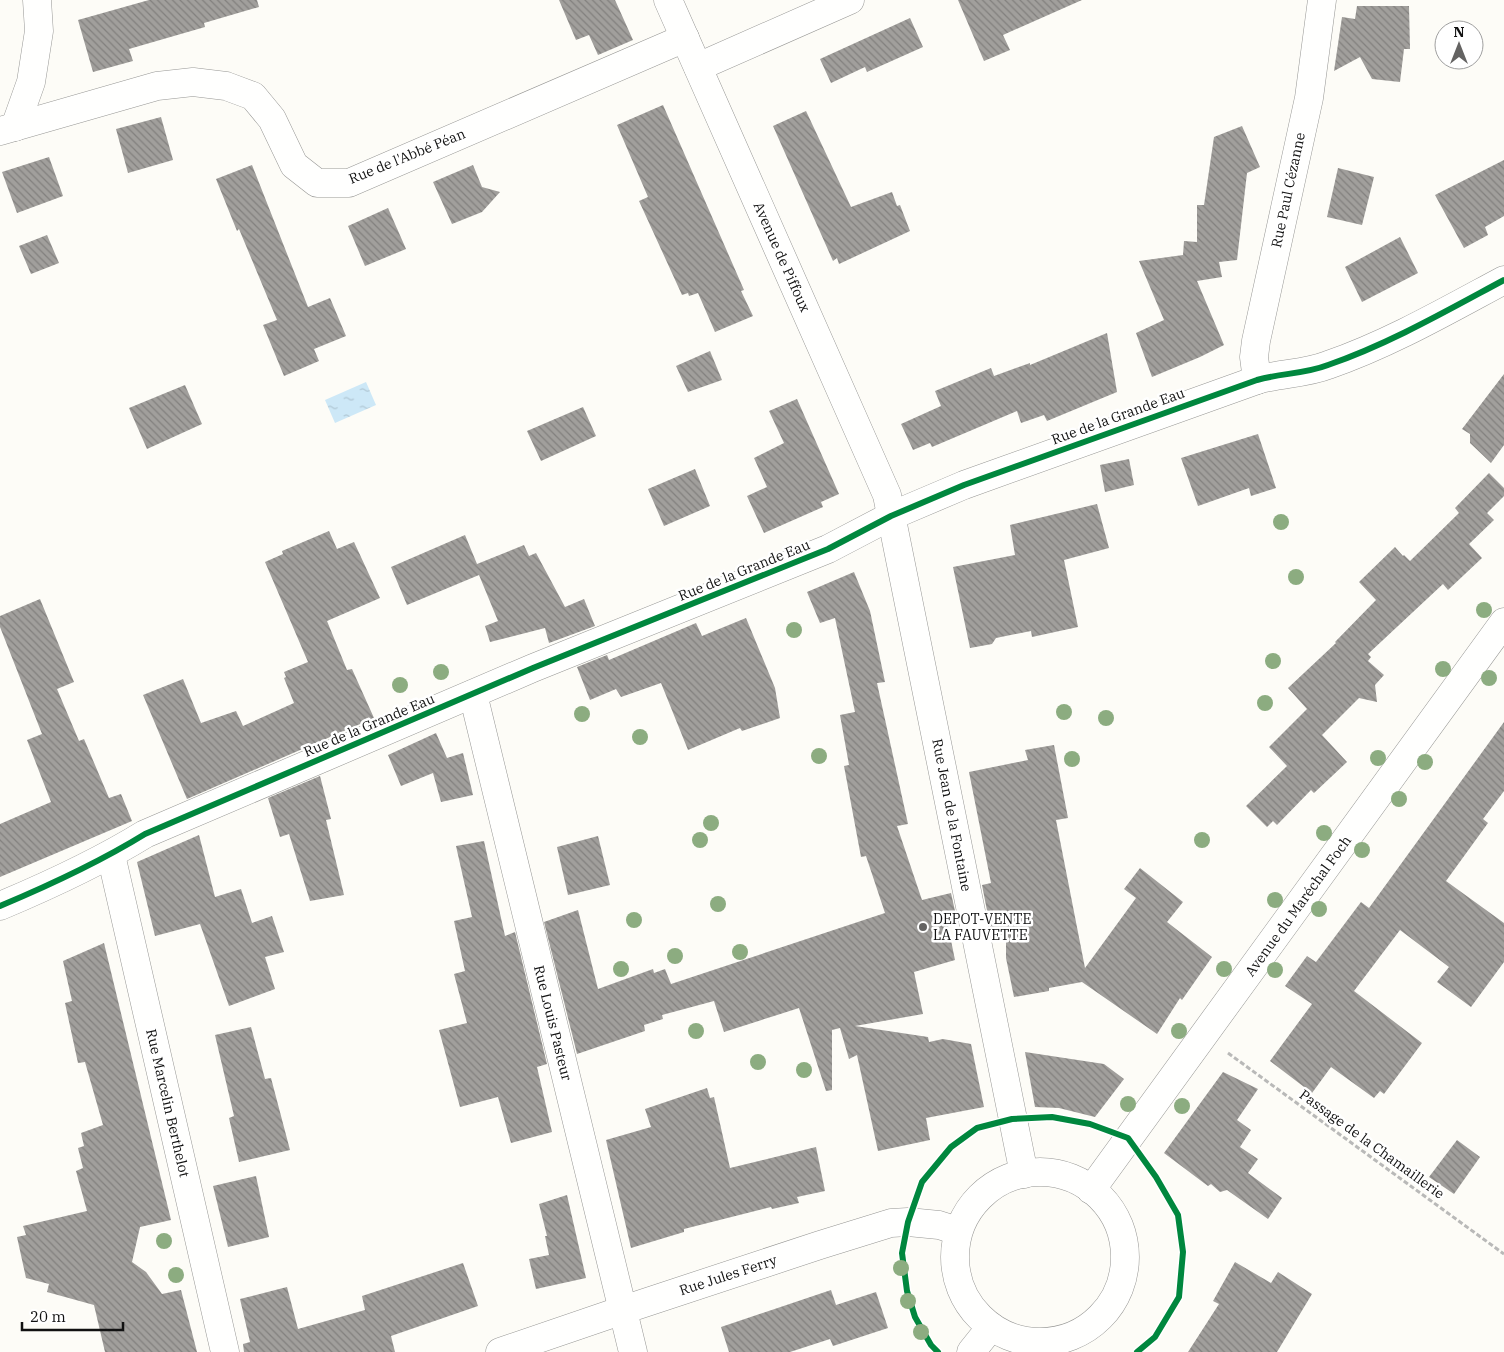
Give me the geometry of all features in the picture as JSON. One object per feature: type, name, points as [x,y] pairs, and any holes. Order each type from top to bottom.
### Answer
[{"type":"street","name":"Rue de l'Abbé Péan","points":[[7,129],[31,82],[39,31],[37,0]]},
{"type":"street","name":"Avenue de Piffoux","points":[[668,0],[887,495],[892,516]]},
{"type":"street","points":[[698,67],[850,0]]},
{"type":"street","name":"Rue Paul Cézanne","points":[[1257,380],[1254,357],[1256,341],[1309,98],[1322,0]]},
{"type":"street","name":"Rue de l'Abbé Péan","points":[[7,129],[157,86],[193,82],[226,86],[253,96],[272,119],[294,165],[317,183],[349,183],[685,38]]},
{"type":"street","name":"Rue de la Grande Eau","points":[[0,906],[62,880],[111,855],[145,834],[533,668],[828,549],[892,516],[964,485],[1257,380],[1327,366],[1357,354],[1504,280]]},
{"type":"street","name":"Rue Jean de la Fontaine","points":[[892,516],[1024,1174]]},
{"type":"street","name":"Avenue du Maréchal Foch","points":[[1091,1190],[1504,622]]},
{"type":"street","name":"Rue Louis Pasteur","points":[[473,694],[633,1352]]},
{"type":"street","name":"Rue Marcelin Berthelot","points":[[111,855],[225,1352]]},
{"type":"street","points":[[1047,1173],[1070,1178],[1091,1190],[1110,1209],[1122,1235],[1125,1262],[1119,1289],[1104,1313],[1083,1331],[1058,1346],[1011,1338],[990,1327],[971,1308],[959,1284],[954,1258],[958,1231],[966,1214],[990,1188],[1006,1179],[1024,1174],[1047,1173]]},
{"type":"street","name":"Rue Jules Ferry","points":[[500,1352],[622,1310],[892,1223],[939,1224],[958,1231]]},
{"type":"street","points":[[971,1352],[990,1327]]},
{"type":"path","points":[[938,1352],[931,1345],[915,1317],[907,1291],[902,1253],[908,1222],[922,1182],[951,1147],[977,1128],[1012,1119],[1052,1117],[1090,1124],[1128,1138],[1156,1177],[1178,1216],[1183,1252],[1179,1297],[1155,1337],[1137,1352]]},
{"type":"water","points":[[366,382],[376,405],[335,423],[325,400]]},
{"type":"building","points":[[149,0],[257,0],[259,7],[204,23],[205,27],[129,49],[133,61],[93,72],[78,20]]},
{"type":"building","points":[[559,0],[615,0],[633,40],[598,55],[589,35],[576,40]]},
{"type":"building","points":[[958,0],[1082,0],[1003,35],[1010,50],[984,61]]},
{"type":"building","points":[[1357,6],[1409,6],[1410,49],[1404,49],[1400,82],[1372,79],[1360,57],[1334,71],[1342,17],[1355,19]]},
{"type":"building","points":[[910,18],[923,47],[867,72],[865,67],[831,83],[820,59]]},
{"type":"building","points":[[663,105],[744,290],[741,291],[753,316],[715,332],[698,293],[689,296],[688,293],[682,295],[639,201],[648,197],[617,125]]},
{"type":"building","points":[[806,111],[851,207],[892,192],[897,206],[900,205],[910,231],[839,264],[837,258],[833,261],[773,126]]},
{"type":"building","points":[[161,117],[173,160],[128,173],[116,129]]},
{"type":"building","points":[[1242,126],[1260,167],[1247,173],[1237,260],[1219,262],[1222,277],[1197,281],[1224,345],[1152,377],[1136,333],[1164,320],[1139,261],[1183,255],[1184,241],[1197,242],[1197,205],[1204,205],[1214,137]]},
{"type":"building","points":[[49,157],[63,196],[17,213],[2,172]]},
{"type":"building","points":[[1504,160],[1504,216],[1485,227],[1488,235],[1464,248],[1435,195]]},
{"type":"building","points":[[252,165],[308,307],[330,298],[346,336],[314,349],[319,361],[284,376],[263,325],[277,320],[216,179]]},
{"type":"building","points":[[473,165],[482,187],[500,192],[482,212],[452,224],[433,182]]},
{"type":"building","points":[[1338,168],[1374,177],[1362,225],[1327,217]]},
{"type":"building","points":[[388,208],[406,249],[365,266],[348,226]]},
{"type":"building","points":[[47,235],[59,263],[31,274],[19,246]]},
{"type":"building","points":[[1400,237],[1418,273],[1362,302],[1345,267]]},
{"type":"building","points":[[1107,333],[1117,392],[1047,421],[1044,415],[1021,423],[1017,411],[932,447],[930,443],[913,450],[901,424],[941,406],[935,391],[991,368],[994,376],[1030,363],[1030,365]]},
{"type":"building","points":[[710,351],[722,380],[688,392],[676,366]]},
{"type":"building","points":[[1504,374],[1504,445],[1491,463],[1470,443],[1470,434],[1462,429]]},
{"type":"building","points":[[185,385],[202,424],[147,449],[129,408]]},
{"type":"building","points":[[797,399],[839,494],[821,502],[823,507],[764,533],[747,496],[767,487],[754,458],[784,443],[769,411]]},
{"type":"building","points":[[583,407],[596,436],[541,461],[527,431]]},
{"type":"building","points":[[1258,434],[1276,488],[1251,496],[1249,488],[1198,506],[1181,458]]},
{"type":"building","points":[[1129,459],[1134,485],[1105,492],[1100,465]]},
{"type":"building","points":[[695,469],[710,506],[664,526],[648,489]]},
{"type":"building","points":[[1489,473],[1504,488],[1504,496],[1487,513],[1494,520],[1469,544],[1482,558],[1448,590],[1443,584],[1368,654],[1371,657],[1368,661],[1384,675],[1375,685],[1377,702],[1359,698],[1322,735],[1347,762],[1314,793],[1311,790],[1277,825],[1273,821],[1267,827],[1246,806],[1287,766],[1269,747],[1307,709],[1288,688],[1336,643],[1376,600],[1359,582],[1395,547],[1410,561],[1459,513],[1455,508]]},
{"type":"building","points":[[1097,504],[1109,548],[1064,560],[1078,627],[1032,637],[1031,631],[996,638],[992,644],[970,648],[953,567],[1015,555],[1010,525]]},
{"type":"building","points":[[329,531],[337,549],[354,542],[380,598],[327,621],[347,670],[352,669],[374,718],[187,799],[143,695],[183,679],[201,723],[236,711],[243,726],[294,703],[284,678],[286,677],[284,672],[308,662],[265,562],[283,554],[282,551]]},
{"type":"building","points":[[465,535],[477,564],[524,545],[529,556],[536,553],[565,607],[584,599],[595,626],[549,643],[545,628],[490,642],[485,626],[498,621],[479,575],[407,605],[391,567]]},
{"type":"building","points":[[854,572],[870,611],[885,682],[877,683],[908,824],[897,826],[922,900],[951,893],[957,920],[946,916],[955,960],[914,972],[923,1014],[855,1026],[928,1037],[929,1042],[943,1039],[971,1044],[984,1107],[926,1118],[930,1140],[878,1151],[857,1055],[849,1059],[840,1028],[832,1030],[832,1090],[826,1091],[799,1008],[724,1032],[714,1001],[662,1015],[663,1019],[644,1025],[645,1031],[577,1054],[544,922],[578,910],[598,989],[653,969],[654,973],[665,969],[671,984],[885,913],[866,856],[861,857],[844,766],[849,765],[840,715],[855,712],[835,618],[820,623],[807,592]]},
{"type":"building","points":[[40,599],[74,682],[57,689],[79,741],[84,739],[109,798],[121,794],[132,821],[0,877],[0,824],[51,802],[27,740],[42,734],[0,627],[0,616]]},
{"type":"building","points":[[746,618],[775,688],[780,718],[742,731],[740,728],[688,750],[661,683],[621,697],[616,689],[590,700],[577,667],[607,655],[609,660],[696,623],[702,636]]},
{"type":"building","points":[[1504,722],[1504,791],[1483,819],[1488,823],[1446,881],[1504,923],[1504,962],[1471,1007],[1437,982],[1449,967],[1400,930],[1354,991],[1422,1043],[1384,1094],[1380,1091],[1374,1098],[1331,1067],[1312,1093],[1270,1061],[1312,1004],[1285,986],[1307,956],[1316,962],[1361,902],[1369,908]]},
{"type":"building","points":[[436,733],[447,758],[463,753],[473,795],[441,802],[433,773],[401,786],[388,755]]},
{"type":"building","points":[[1054,745],[1068,818],[1056,820],[1085,968],[1136,898],[1124,889],[1140,868],[1183,902],[1167,922],[1212,957],[1182,1000],[1180,998],[1157,1034],[1082,982],[1049,988],[1049,991],[1014,997],[1006,958],[1006,936],[991,931],[982,885],[991,883],[969,772],[1028,760],[1025,750]]},
{"type":"building","points":[[320,776],[331,819],[326,820],[344,895],[310,901],[289,834],[280,837],[268,798]]},
{"type":"building","points":[[199,835],[215,897],[241,889],[252,923],[272,916],[284,952],[265,957],[275,989],[229,1006],[200,924],[155,936],[137,862]]},
{"type":"building","points":[[598,836],[610,885],[568,895],[557,847]]},
{"type":"building","points":[[484,841],[505,936],[515,932],[547,1064],[537,1067],[552,1132],[511,1143],[498,1097],[460,1107],[439,1030],[467,1023],[454,974],[465,971],[454,921],[472,917],[456,846]]},
{"type":"building","points":[[104,943],[171,1220],[140,1227],[132,1262],[146,1272],[162,1294],[181,1290],[197,1352],[105,1352],[94,1305],[47,1292],[49,1284],[26,1278],[17,1237],[26,1235],[23,1226],[87,1211],[76,1171],[83,1168],[78,1148],[84,1146],[81,1133],[103,1125],[85,1062],[78,1063],[65,1003],[72,1001],[63,961]]},
{"type":"building","points":[[251,1027],[265,1079],[271,1078],[290,1150],[239,1162],[229,1118],[234,1116],[215,1035]]},
{"type":"building","points":[[1025,1052],[1104,1064],[1124,1079],[1095,1117],[1059,1108],[1035,1107]]},
{"type":"building","points":[[1223,1072],[1258,1089],[1237,1120],[1251,1130],[1240,1147],[1258,1159],[1248,1173],[1282,1198],[1268,1219],[1227,1190],[1220,1192],[1211,1184],[1208,1186],[1164,1153]]},
{"type":"building","points":[[707,1088],[710,1098],[714,1097],[730,1168],[816,1147],[825,1191],[797,1197],[799,1203],[772,1209],[771,1207],[684,1229],[684,1232],[631,1248],[606,1140],[651,1127],[645,1109]]},
{"type":"building","points":[[1457,1140],[1480,1157],[1454,1194],[1429,1177]]},
{"type":"building","points":[[256,1176],[269,1237],[228,1247],[213,1186]]},
{"type":"building","points":[[567,1195],[586,1278],[536,1289],[529,1259],[549,1255],[545,1236],[547,1236],[539,1204]]},
{"type":"building","points":[[1235,1262],[1271,1283],[1278,1272],[1312,1294],[1277,1352],[1188,1352],[1219,1304],[1213,1301]]},
{"type":"building","points":[[463,1263],[478,1306],[391,1336],[395,1352],[244,1352],[243,1344],[250,1342],[240,1299],[287,1287],[298,1329],[365,1310],[362,1296]]},
{"type":"building","points":[[831,1290],[836,1305],[876,1292],[888,1328],[833,1346],[830,1339],[790,1352],[729,1352],[721,1327]]},
{"type":"cycle path","points":[[0,906],[74,873],[110,855],[145,834],[533,668],[828,549],[891,516],[964,485],[1257,380],[1311,370],[1351,357],[1418,326],[1504,280]]},
{"type":"cycle path","points":[[938,1352],[931,1345],[915,1317],[907,1291],[902,1253],[908,1222],[922,1182],[951,1147],[977,1128],[1012,1119],[1052,1117],[1090,1124],[1128,1138],[1156,1177],[1178,1215],[1183,1252],[1179,1297],[1155,1337],[1137,1352]]},
{"type":"place","name":"DEPOT-VENTE LA FAUVETTE","points":[[923,927]]}]
